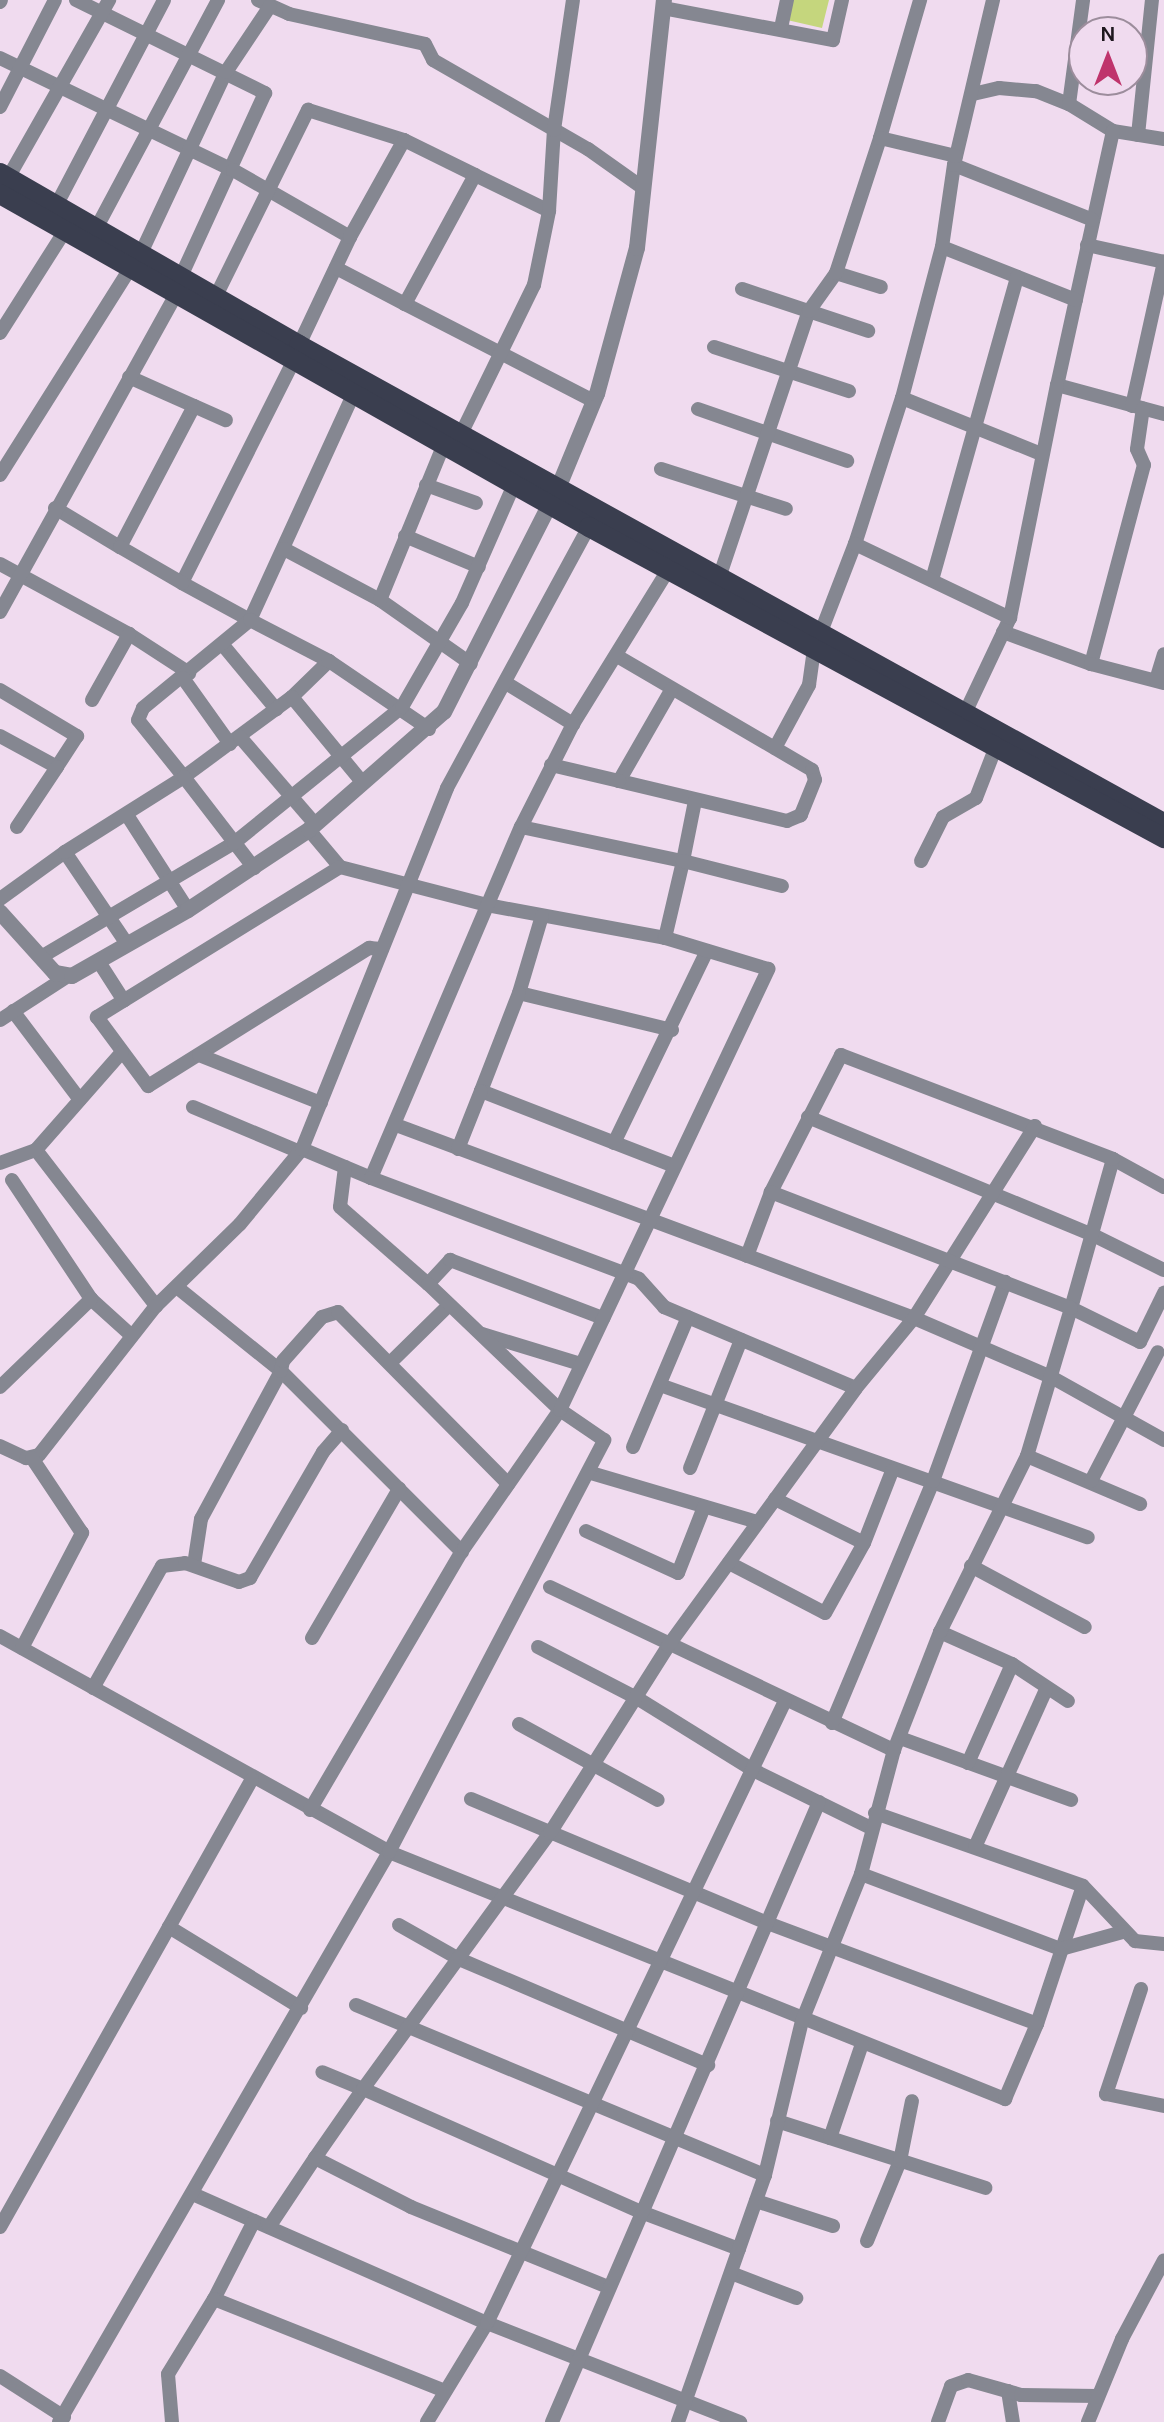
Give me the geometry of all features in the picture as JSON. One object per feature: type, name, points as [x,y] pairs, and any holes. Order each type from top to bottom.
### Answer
[{"type":"main road","points":[[2,187],[58,202],[142,251],[177,288],[216,296],[353,395],[452,439]]},
{"type":"main road","points":[[2,187],[64,232],[129,270],[177,288],[554,494],[720,575],[819,642],[995,749],[1164,838]]},
{"type":"main road","points":[[554,494],[589,527],[668,570],[966,711],[1164,823]]},
{"type":"street","points":[[0,107],[55,0]]},
{"type":"street","points":[[0,612],[177,288],[233,170],[265,93],[148,33],[106,6],[76,0]]},
{"type":"street","points":[[58,202],[164,0]]},
{"type":"street","points":[[98,225],[186,52],[218,0]]},
{"type":"street","points":[[380,600],[426,485],[501,353],[534,285],[549,211],[554,130],[573,0]]},
{"type":"street","points":[[781,28],[787,0]]},
{"type":"street","points":[[0,1020],[65,978],[99,962],[254,868],[312,827],[429,729],[471,664],[554,494],[594,401],[637,248],[640,186],[664,4],[833,40],[842,0]]},
{"type":"street","points":[[720,575],[750,497],[809,311],[836,273],[920,0]]},
{"type":"street","points":[[775,748],[809,685],[819,642],[855,544],[902,398],[942,247],[955,160],[993,0]]},
{"type":"street","points":[[1069,104],[1083,0]]},
{"type":"street","points":[[1138,135],[1152,0]]},
{"type":"street","points":[[142,251],[226,72],[264,3],[289,14],[425,44],[433,60],[554,130],[640,186]]},
{"type":"street","points":[[2,187],[106,6]]},
{"type":"street","points":[[0,58],[188,152],[233,170],[350,237]]},
{"type":"street","points":[[973,94],[999,88],[1036,91],[1069,104],[1113,131],[1164,139]]},
{"type":"street","points":[[216,296],[271,192],[308,110],[404,140],[549,211]]},
{"type":"street","points":[[966,711],[1006,625],[1041,454],[1053,424],[1057,385],[1113,131]]},
{"type":"street","points":[[880,138],[955,160],[1093,220]]},
{"type":"street","points":[[182,583],[350,237],[404,140]]},
{"type":"street","points":[[405,304],[475,175]]},
{"type":"street","points":[[0,333],[64,232]]},
{"type":"street","points":[[1087,245],[1164,262],[1138,407],[1137,449],[1144,465],[1091,664]]},
{"type":"street","points":[[942,247],[1076,300]]},
{"type":"street","points":[[336,268],[594,401]]},
{"type":"street","points":[[0,475],[129,270]]},
{"type":"street","points":[[836,273],[881,287]]},
{"type":"street","points":[[932,580],[978,429],[1017,277]]},
{"type":"street","points":[[742,289],[868,331]]},
{"type":"street","points":[[714,347],[849,391]]},
{"type":"street","points":[[129,377],[226,420]]},
{"type":"street","points":[[1057,385],[1164,414]]},
{"type":"street","points":[[254,868],[138,720],[143,708],[186,676],[250,620],[353,395]]},
{"type":"street","points":[[902,398],[1041,454]]},
{"type":"street","points":[[120,547],[194,406]]},
{"type":"street","points":[[698,409],[847,461]]},
{"type":"street","points":[[661,469],[786,509]]},
{"type":"street","points":[[41,957],[171,883],[234,843],[291,801],[402,707],[441,642],[479,567],[518,474]]},
{"type":"street","points":[[426,485],[476,503]]},
{"type":"street","points":[[55,508],[182,583],[329,661],[402,707],[429,729]]},
{"type":"street","points":[[32,1458],[156,1306],[178,1288],[301,1151],[407,881],[447,788],[506,683],[543,603],[589,527]]},
{"type":"street","points":[[405,536],[479,567]]},
{"type":"street","points":[[855,544],[932,580],[1006,625],[1091,664],[1160,681],[1164,654]]},
{"type":"street","points":[[284,549],[380,600],[471,664]]},
{"type":"street","points":[[0,564],[129,634],[186,676],[235,741],[312,827],[340,867],[407,881],[487,905],[665,938],[768,969],[560,1410],[462,1552],[310,1810]]},
{"type":"street","points":[[371,1178],[487,905],[551,765],[668,570]]},
{"type":"street","points":[[92,700],[129,634]]},
{"type":"street","points":[[222,644],[276,709]]},
{"type":"street","points":[[551,765],[695,801],[796,819],[814,772],[617,656]]},
{"type":"street","points":[[0,899],[65,852],[127,815],[235,741],[292,697],[329,661]]},
{"type":"street","points":[[506,683],[573,724]]},
{"type":"street","points":[[619,781],[672,689]]},
{"type":"street","points":[[0,690],[77,736],[17,827]]},
{"type":"street","points":[[292,697],[362,782]]},
{"type":"street","points":[[0,737],[57,767]]},
{"type":"street","points":[[921,861],[943,817],[976,798],[995,749]]},
{"type":"street","points":[[665,938],[695,801]]},
{"type":"street","points":[[127,815],[188,910]]},
{"type":"street","points":[[521,827],[683,861],[782,886]]},
{"type":"street","points":[[65,852],[127,944]]},
{"type":"street","points":[[340,867],[97,1017],[148,1086],[369,948],[382,949]]},
{"type":"street","points":[[0,912],[65,978]]},
{"type":"street","points":[[458,1149],[519,993],[542,916]]},
{"type":"street","points":[[614,1143],[672,1030],[707,951]]},
{"type":"street","points":[[99,962],[124,1001]]},
{"type":"street","points":[[519,993],[672,1030]]},
{"type":"street","points":[[13,1011],[80,1100]]},
{"type":"street","points":[[0,1163],[36,1150],[122,1052]]},
{"type":"street","points":[[199,1055],[321,1103]]},
{"type":"street","points":[[747,1256],[771,1192],[837,1057],[846,1055],[1035,1126],[1113,1159],[1164,1187]]},
{"type":"street","points":[[481,1091],[674,1166]]},
{"type":"street","points":[[193,1107],[645,1283],[656,1302],[856,1388]]},
{"type":"street","points":[[808,1117],[1091,1234],[1164,1270]]},
{"type":"street","points":[[396,1125],[647,1222],[914,1318],[979,1349],[1053,1378],[1123,1414],[1164,1440]]},
{"type":"street","points":[[269,2227],[410,2023],[550,1833],[595,1767],[668,1646],[856,1388],[914,1318],[947,1260],[996,1195],[1035,1126]]},
{"type":"street","points":[[36,1150],[156,1306]]},
{"type":"street","points":[[678,2422],[765,2175],[802,2021],[861,1874],[875,1813],[897,1744],[940,1632],[998,1506],[1027,1456],[1053,1378],[1113,1159]]},
{"type":"street","points":[[0,2376],[62,2419],[195,2195],[389,1852],[591,1473],[604,1440],[560,1410],[428,1284],[340,1207],[345,1167]]},
{"type":"street","points":[[12,1180],[91,1299],[132,1336]]},
{"type":"street","points":[[771,1192],[1071,1308],[1161,1354],[1123,1414],[1091,1481]]},
{"type":"street","points":[[428,1284],[450,1260],[603,1318]]},
{"type":"street","points":[[832,1723],[933,1481],[1005,1282]]},
{"type":"street","points":[[178,1288],[281,1371],[462,1552]]},
{"type":"street","points":[[1140,1342],[1164,1293]]},
{"type":"street","points":[[0,1387],[91,1299]]},
{"type":"street","points":[[391,1362],[449,1305]]},
{"type":"street","points":[[194,1565],[201,1519],[281,1371],[283,1361],[331,1313],[338,1312],[391,1362],[508,1484]]},
{"type":"street","points":[[633,1447],[688,1317]]},
{"type":"street","points":[[478,1332],[581,1364]]},
{"type":"street","points":[[690,1468],[741,1340]]},
{"type":"street","points":[[660,1385],[815,1444],[892,1471],[933,1481],[1088,1537]]},
{"type":"street","points":[[93,1688],[156,1571],[172,1563],[194,1565],[239,1582],[250,1578],[323,1452],[342,1430]]},
{"type":"street","points":[[0,1446],[32,1458],[82,1533],[22,1648]]},
{"type":"street","points":[[1027,1456],[1140,1504]]},
{"type":"street","points":[[729,1563],[825,1613],[864,1543],[892,1471]]},
{"type":"street","points":[[591,1473],[758,1522]]},
{"type":"street","points":[[312,1638],[399,1489]]},
{"type":"street","points":[[775,1499],[864,1543]]},
{"type":"street","points":[[586,1531],[678,1573],[704,1507]]},
{"type":"street","points":[[971,1566],[1085,1627]]},
{"type":"street","points":[[550,1587],[832,1723],[968,1763],[1071,1800]]},
{"type":"street","points":[[940,1632],[1012,1664],[1046,1690],[1068,1701]]},
{"type":"street","points":[[0,1636],[252,1779],[389,1852],[734,1995],[1005,2099],[1037,2024],[1083,1886]]},
{"type":"street","points":[[538,1647],[637,1698],[753,1770],[871,1828]]},
{"type":"street","points":[[968,1763],[1012,1664]]},
{"type":"street","points":[[975,1847],[1046,1690]]},
{"type":"street","points":[[427,2422],[443,2390],[487,2323],[591,2100],[660,1965],[785,1701]]},
{"type":"street","points":[[519,1724],[658,1800]]},
{"type":"street","points":[[0,2227],[252,1779]]},
{"type":"street","points":[[471,1799],[770,1924],[1037,2024]]},
{"type":"street","points":[[552,2422],[606,2286],[708,2065],[734,1995],[770,1924],[819,1802]]},
{"type":"street","points":[[875,1813],[1083,1886],[1123,1932],[1135,1941],[1164,1944]]},
{"type":"street","points":[[861,1874],[1061,1949],[1123,1932]]},
{"type":"street","points":[[399,1925],[459,1959],[625,2033],[708,2065]]},
{"type":"street","points":[[169,1927],[301,2008]]},
{"type":"street","points":[[1141,1989],[1106,2094],[1164,2106]]},
{"type":"street","points":[[356,2005],[410,2023],[765,2175]]},
{"type":"street","points":[[830,2138],[862,2044]]},
{"type":"street","points":[[322,2072],[641,2212],[739,2249]]},
{"type":"street","points":[[867,2241],[900,2161],[912,2101]]},
{"type":"street","points":[[777,2121],[986,2188]]},
{"type":"street","points":[[315,2158],[519,2253],[606,2286]]},
{"type":"street","points":[[195,2195],[487,2323],[577,2357],[684,2404],[740,2422]]},
{"type":"street","points":[[756,2201],[833,2226]]},
{"type":"street","points":[[172,2422],[168,2374],[214,2299],[254,2221]]},
{"type":"street","points":[[1088,2422],[1164,2260]]},
{"type":"street","points":[[731,2273],[796,2298]]},
{"type":"street","points":[[214,2299],[443,2390]]},
{"type":"street","points":[[938,2422],[946,2395],[959,2382],[984,2382],[1008,2391],[1098,2396]]},
{"type":"street","points":[[1008,2391],[1013,2422]]},
{"type":"green space","points":[[792,0],[829,0],[822,28],[787,20]]}]
